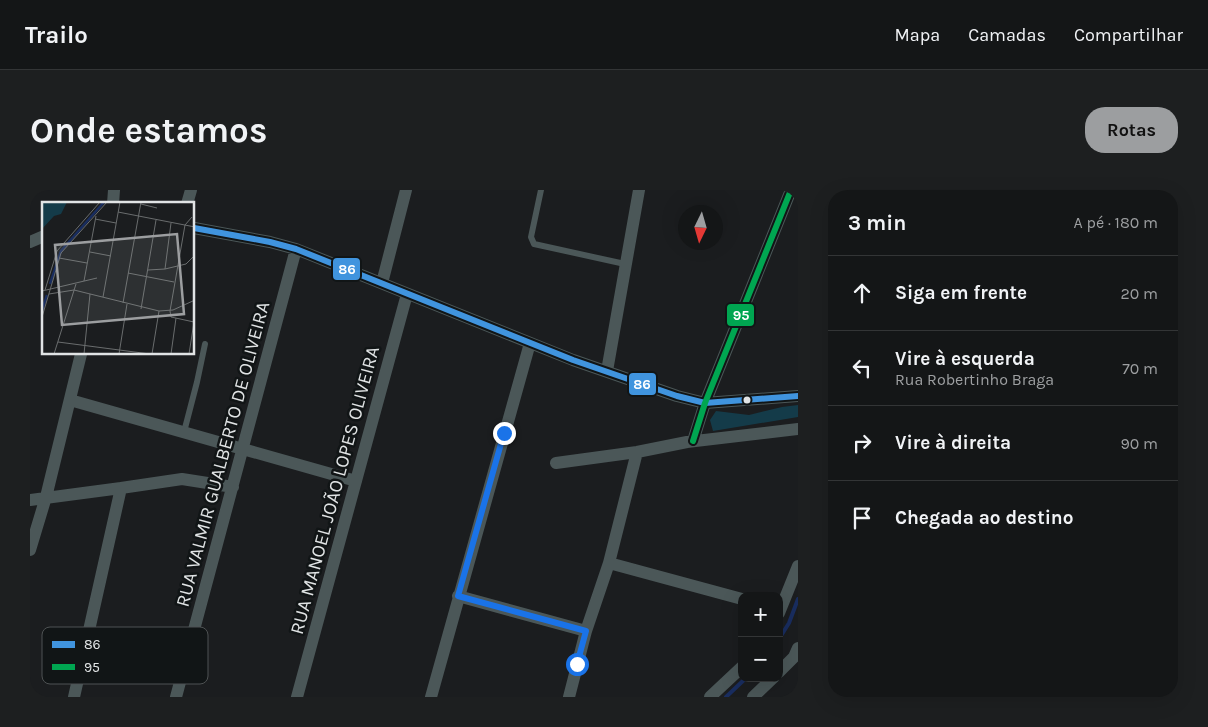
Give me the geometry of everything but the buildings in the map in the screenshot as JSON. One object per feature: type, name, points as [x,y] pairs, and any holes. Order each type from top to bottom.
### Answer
[{"type":"street","points":[[382,283],[406,190]]},
{"type":"street","points":[[606,371],[639,190]]},
{"type":"street","points":[[693,441],[705,403],[791,190]]},
{"type":"street","points":[[195,228],[270,242],[296,249],[530,343],[668,393],[705,403],[798,396]]},
{"type":"street","points":[[30,242],[42,237]]},
{"type":"street","name":"RUA VALMIR GUALBERTO DE OLIVEIRA","points":[[195,627],[296,249]]},
{"type":"street","name":"RUA MANOEL JOÃO LOPES OLIVEIRA","points":[[297,697],[407,294]]},
{"type":"street","points":[[431,697],[530,343]]},
{"type":"street","points":[[30,550],[46,498],[81,355]]},
{"type":"street","points":[[70,400],[356,481]]},
{"type":"street","points":[[556,463],[637,452],[693,441],[798,429]]},
{"type":"street","points":[[569,697],[586,631],[608,563],[637,452]]},
{"type":"street","points":[[30,500],[182,479],[233,487]]},
{"type":"street","points":[[90,627],[122,488]]},
{"type":"street","points":[[608,563],[738,598]]},
{"type":"street","points":[[783,604],[798,566]]},
{"type":"street","points":[[458,596],[586,631]]},
{"type":"street","points":[[783,668],[794,657],[798,648]]},
{"type":"street","points":[[710,697],[738,671]]},
{"type":"street","points":[[753,697],[769,682]]},
{"type":"street","points":[[74,697],[77,684]]},
{"type":"street","name":"RUA VALMIR GUALBERTO DE OLIVEIRA","points":[[176,697],[180,684]]},
{"type":"lane","points":[[541,190],[531,237],[534,244],[625,264]]},
{"type":"lane","points":[[184,432],[197,382],[204,344]]},
{"type":"shaded area","points":[[798,405],[798,417],[713,431],[710,420],[716,411],[749,415]]},
{"type":"waterway","points":[[780,637],[789,623],[798,599]]},
{"type":"waterway","points":[[726,697],[742,682]]},
{"type":"transit line","name":"95","points":[[693,441],[705,403],[791,190]]},
{"type":"transit line","name":"86","points":[[195,228],[270,242],[296,249],[573,360],[677,396],[705,403],[798,396]]},
{"type":"route","points":[[504,433],[458,596],[586,631],[577,664]]}]
